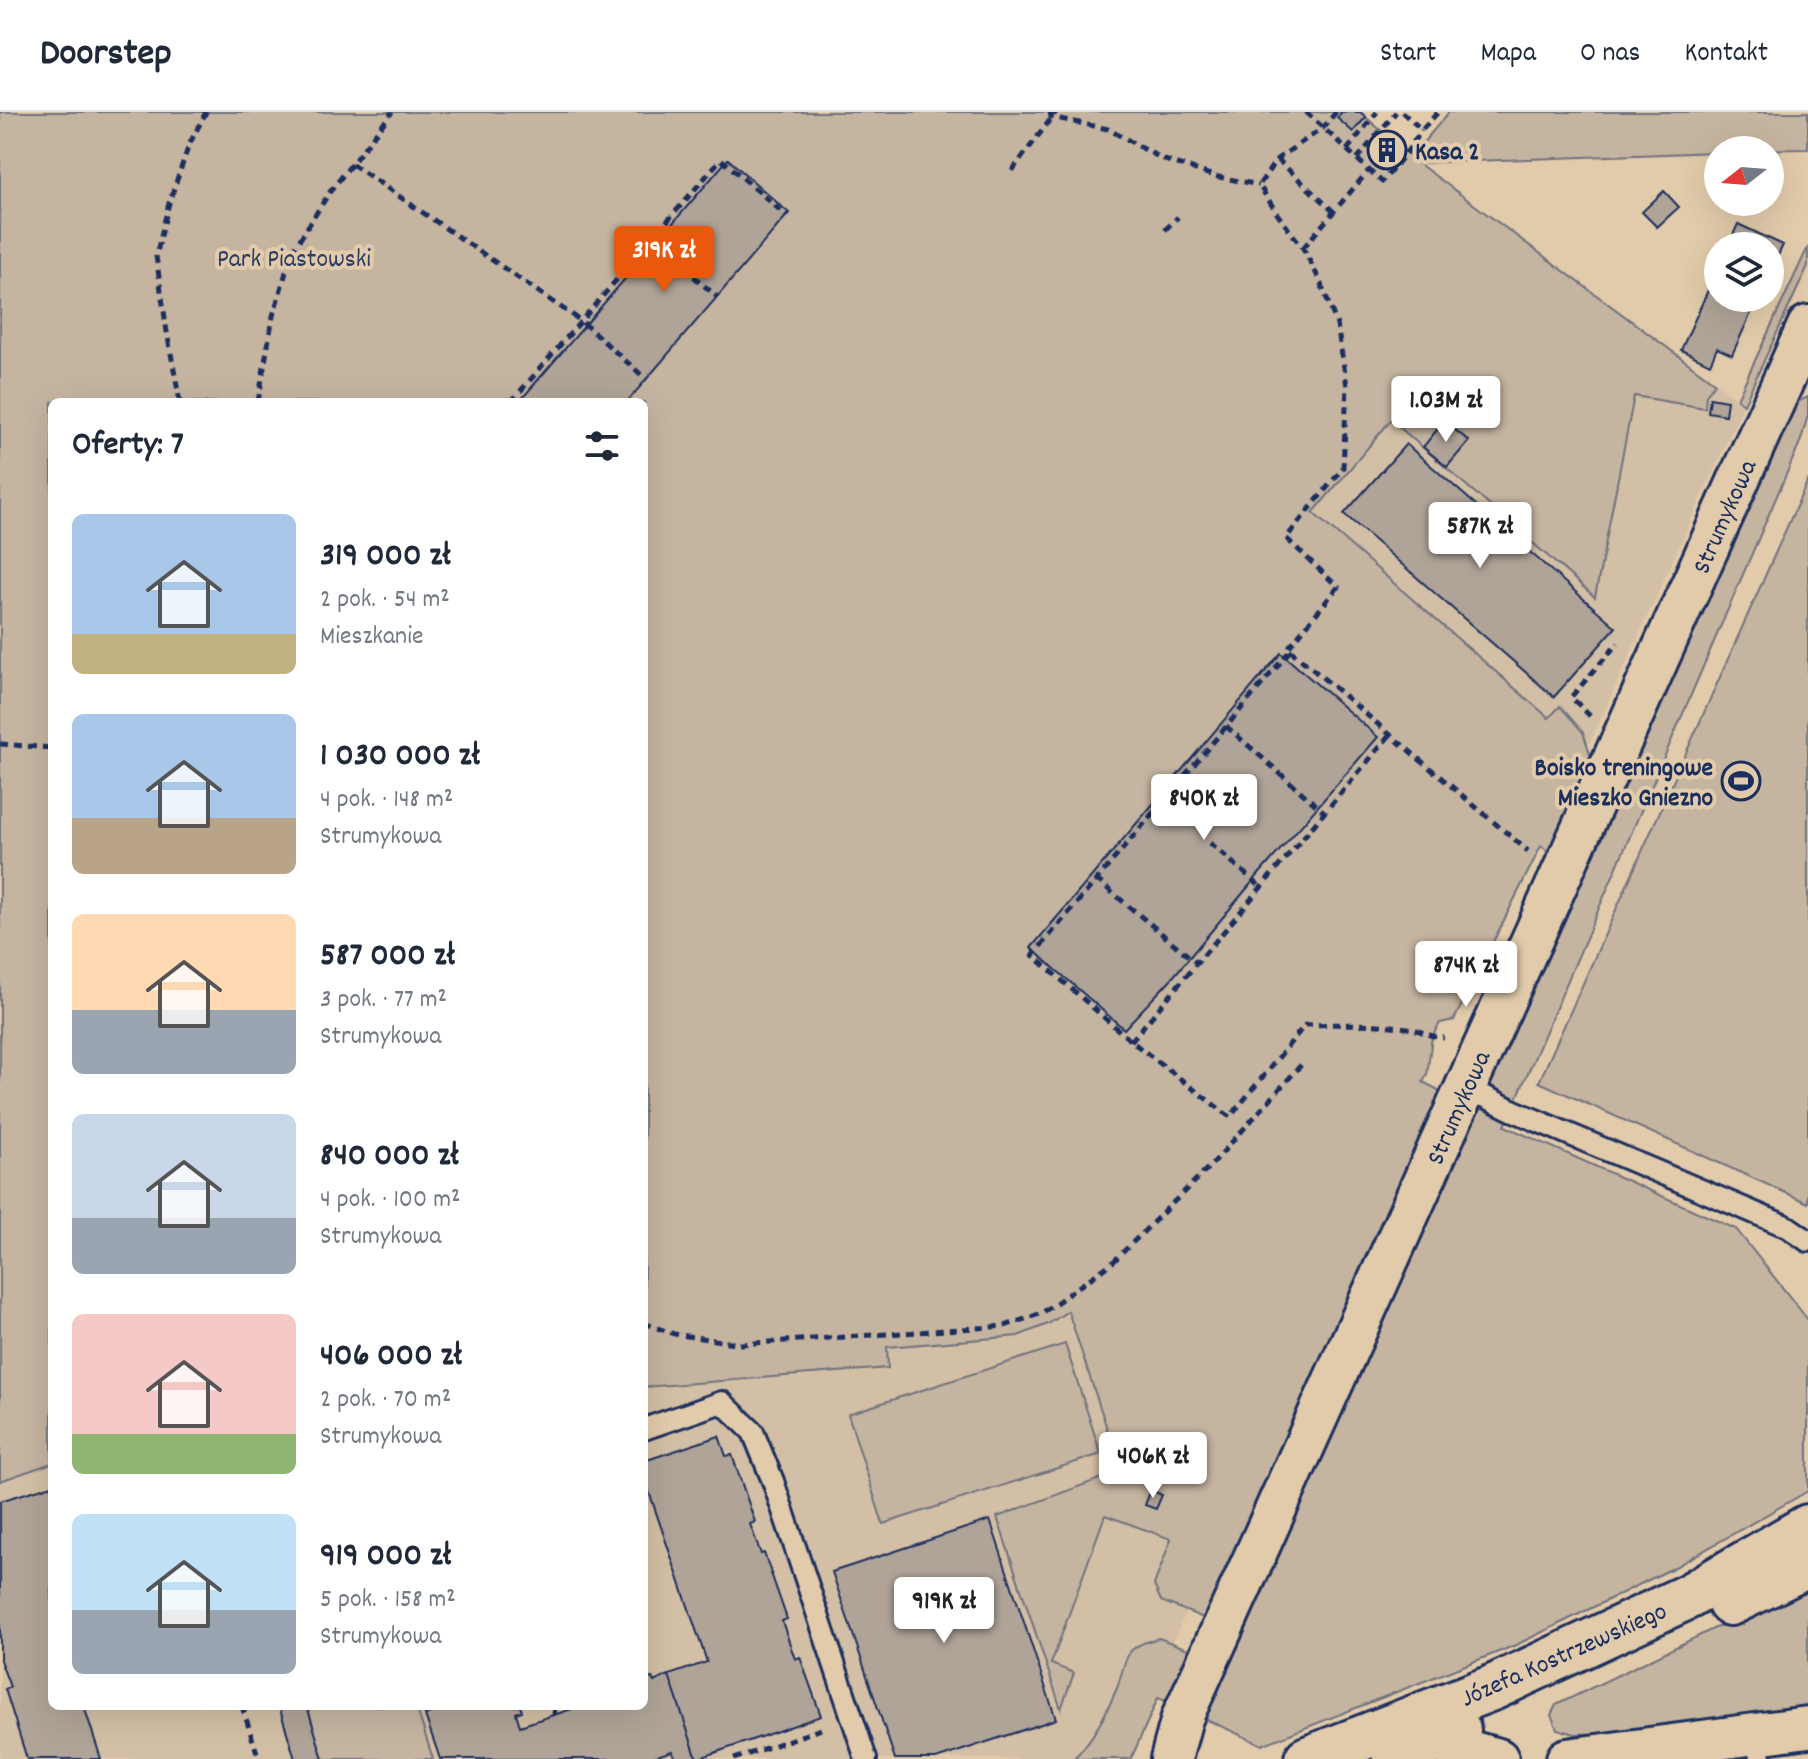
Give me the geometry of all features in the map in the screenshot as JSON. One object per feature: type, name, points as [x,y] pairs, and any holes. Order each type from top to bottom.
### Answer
[{"type":"main road","name":"Józefa Kostrzewskiego","points":[[1307,1759],[1492,1688],[1689,1596],[1808,1527]]},
{"type":"main road","name":"Józefa Kostrzewskiego","points":[[1414,1750],[1808,1565]]},
{"type":"street","name":"Strumykowa","points":[[1171,1759],[1182,1718],[1560,877],[1799,370],[1808,326]]},
{"type":"street","points":[[1567,1759],[1759,1746],[1808,1727]]},
{"type":"street","points":[[1414,1750],[1498,1759]]},
{"type":"lane","points":[[1466,1087],[1512,1110],[1788,1227],[1808,1241]]},
{"type":"lane","points":[[648,1428],[722,1402],[753,1432],[773,1481],[866,1759]]},
{"type":"path","points":[[179,398],[156,256],[169,203],[189,145],[206,112]]},
{"type":"path","points":[[259,398],[273,316],[292,252],[329,193],[392,112]]},
{"type":"path","points":[[1306,112],[1382,182],[1438,112]]},
{"type":"path","points":[[1259,185],[1277,159],[1323,128],[1336,112]]},
{"type":"path","points":[[1347,150],[1377,112]]},
{"type":"path","points":[[1357,159],[1399,112],[1422,130]]},
{"type":"path","points":[[1012,171],[1052,114],[1108,129],[1162,159],[1214,176],[1259,185],[1303,248],[1320,281],[1337,325],[1347,386],[1343,468],[1286,538],[1338,587],[1288,648],[1290,650],[1033,955],[1131,1041],[1230,1117],[1305,1025],[1344,1023],[1411,1028],[1432,1037],[1486,1041]]},
{"type":"path","points":[[514,398],[721,159],[787,216]]},
{"type":"path","points":[[1277,159],[1334,212]]},
{"type":"path","points":[[352,164],[581,321],[646,379]]},
{"type":"path","points":[[1303,248],[1369,170]]},
{"type":"path","points":[[1165,230],[1178,217]]},
{"type":"path","points":[[652,239],[717,297]]},
{"type":"path","points":[[1290,650],[1560,877]]},
{"type":"path","points":[[1226,726],[1324,812]]},
{"type":"path","points":[[1131,1041],[1390,735]]},
{"type":"path","points":[[0,744],[48,748]]},
{"type":"path","points":[[1210,843],[1261,887]]},
{"type":"path","points":[[1096,879],[1197,963]]},
{"type":"path","points":[[648,1324],[674,1334],[741,1344],[1005,1326],[1042,1313],[1113,1262],[1214,1162],[1301,1065]]},
{"type":"path","points":[[243,1710],[259,1759]]},
{"type":"path","points":[[554,1715],[555,1710]]},
{"type":"path","points":[[734,1759],[852,1719]]},
{"type":"shaded area","points":[[1417,163],[1744,404],[1570,786],[1313,513],[1399,410]]},
{"type":"shaded area","points":[[1344,1242],[1123,1759],[0,1759],[0,1481],[48,1464],[48,1710],[648,1710],[648,1387],[887,1368],[887,1347],[1018,1336],[1048,1324],[1114,1281]]},
{"type":"green space","name":"Park Piastowski","points":[[0,112],[1360,112],[1411,157],[1449,112],[1808,112],[1808,149],[1784,149],[1784,136],[1704,136],[1704,153],[1418,163],[1715,383],[1706,395],[1705,408],[1634,396],[1595,597],[1391,420],[1313,513],[1549,718],[1560,706],[1583,732],[1594,766],[1556,857],[1541,846],[1454,1020],[1440,1023],[1432,1037],[1427,1075],[1423,1082],[1450,1096],[1211,1621],[1161,1601],[1154,1585],[1171,1539],[1105,1515],[1051,1664],[1074,1673],[1061,1709],[997,1517],[1121,1471],[1068,1311],[1048,1324],[1018,1336],[887,1347],[888,1368],[648,1387],[648,398],[48,398],[48,1464],[0,1481]]},
{"type":"green space","points":[[1808,247],[1808,266],[1744,404],[1737,399],[1778,312],[1784,312],[1784,298]]},
{"type":"green space","points":[[1808,397],[1808,415],[1801,440],[1505,1126],[1736,1229],[1808,1320],[1808,1491],[1675,1567],[1516,1645],[1262,1745],[1203,1718],[1795,403]]},
{"type":"green space","name":"Boisko treningowe Mieszko Gniezno","points":[[1808,480],[1808,1203],[1539,1082]]},
{"type":"green space","points":[[1065,1344],[1101,1454],[883,1524],[848,1414]]},
{"type":"green space","points":[[1808,1583],[1808,1707],[1628,1733],[1575,1734],[1557,1729],[1551,1715],[1556,1705]]},
{"type":"green space","points":[[1159,1638],[1198,1653],[1175,1704],[1158,1698],[1131,1759],[1073,1759],[1104,1717],[1130,1652]]},
{"type":"green space","points":[[308,1710],[417,1710],[433,1759],[323,1759]]},
{"type":"building","points":[[1342,112],[1360,112],[1366,117],[1353,132],[1337,118]]},
{"type":"building","name":"Kasa 2","points":[[1385,134],[1403,151],[1390,165],[1372,149]]},
{"type":"building","points":[[728,159],[789,213],[630,398],[522,398]]},
{"type":"building","points":[[1664,191],[1679,207],[1657,227],[1642,212]]},
{"type":"building","points":[[1738,224],[1755,232],[1734,232]]},
{"type":"building","points":[[1704,299],[1704,312],[1752,312],[1732,355],[1717,348],[1710,364],[1681,350]]},
{"type":"building","points":[[1710,398],[1727,401],[1725,415],[1708,412]]},
{"type":"building","points":[[1444,421],[1469,441],[1447,467],[1423,447]]},
{"type":"building","points":[[1406,444],[1616,627],[1554,697],[1344,514]]},
{"type":"building","points":[[1281,653],[1378,737],[1173,977],[1124,1029],[1031,948]]},
{"type":"building","points":[[719,1436],[726,1456],[732,1455],[755,1522],[750,1524],[761,1554],[764,1553],[787,1619],[782,1621],[795,1659],[800,1657],[821,1716],[697,1759],[669,1675],[707,1662],[648,1489],[648,1460]]},
{"type":"building","points":[[48,1486],[48,1710],[85,1710],[101,1759],[27,1759],[5,1689],[10,1687],[0,1660],[0,1501]]},
{"type":"building","points":[[1151,1490],[1162,1495],[1156,1509],[1145,1505]]},
{"type":"building","points":[[990,1520],[1056,1719],[936,1759],[895,1759],[832,1572]]},
{"type":"building","points":[[669,1675],[697,1759],[675,1759],[672,1751],[654,1759],[440,1759],[425,1715],[432,1710],[522,1710],[516,1713],[520,1726],[569,1710],[648,1710],[648,1679],[652,1678],[654,1682]]},
{"type":"building","points":[[280,1710],[308,1710],[323,1759],[295,1759]]},
{"type":"place","name":"Kasa 2","points":[[1387,150]]},
{"type":"place","name":"Boisko treningowe Mieszko Gniezno","points":[[1741,781]]}]
